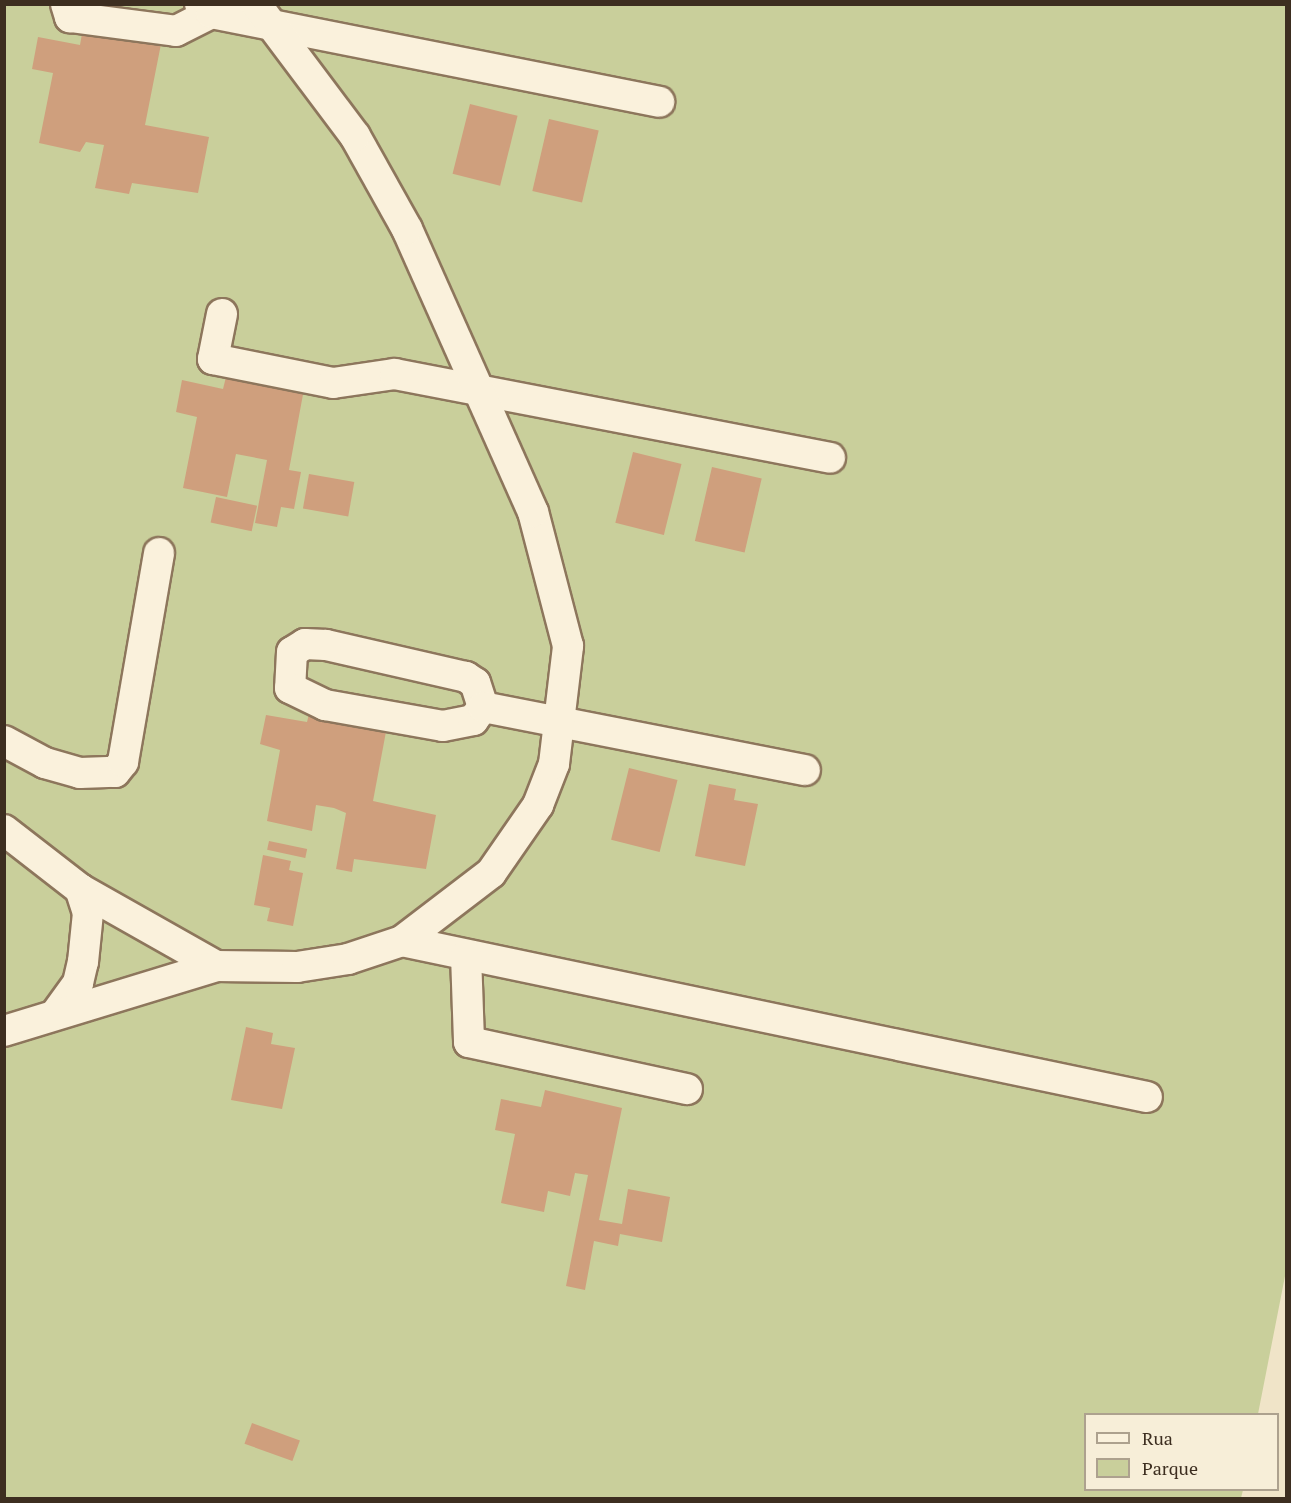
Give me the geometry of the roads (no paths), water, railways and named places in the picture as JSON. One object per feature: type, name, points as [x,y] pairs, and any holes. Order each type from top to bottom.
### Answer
[{"type":"street","points":[[66,4],[70,17],[176,31],[205,9],[264,15],[659,102]]},
{"type":"street","points":[[4,1031],[57,1012],[216,966],[297,967],[348,959],[402,941],[453,907],[516,841],[554,764],[562,720],[568,646],[533,512],[407,229],[361,146],[264,15]]},
{"type":"street","points":[[222,314],[213,359],[333,383],[395,374],[830,458]]},
{"type":"street","points":[[4,741],[71,771],[115,772],[123,762],[159,553]]},
{"type":"street","points":[[306,644],[326,645],[466,677],[475,683],[483,707],[473,720],[443,726],[325,705],[290,688],[292,652],[306,644]]},
{"type":"street","points":[[483,707],[562,720],[805,770]]},
{"type":"street","points":[[4,830],[80,889],[216,966]]},
{"type":"street","points":[[57,1012],[78,983],[86,946],[88,913],[80,889]]},
{"type":"street","points":[[402,941],[1147,1097]]},
{"type":"street","points":[[466,955],[469,1042],[687,1089]]}]
